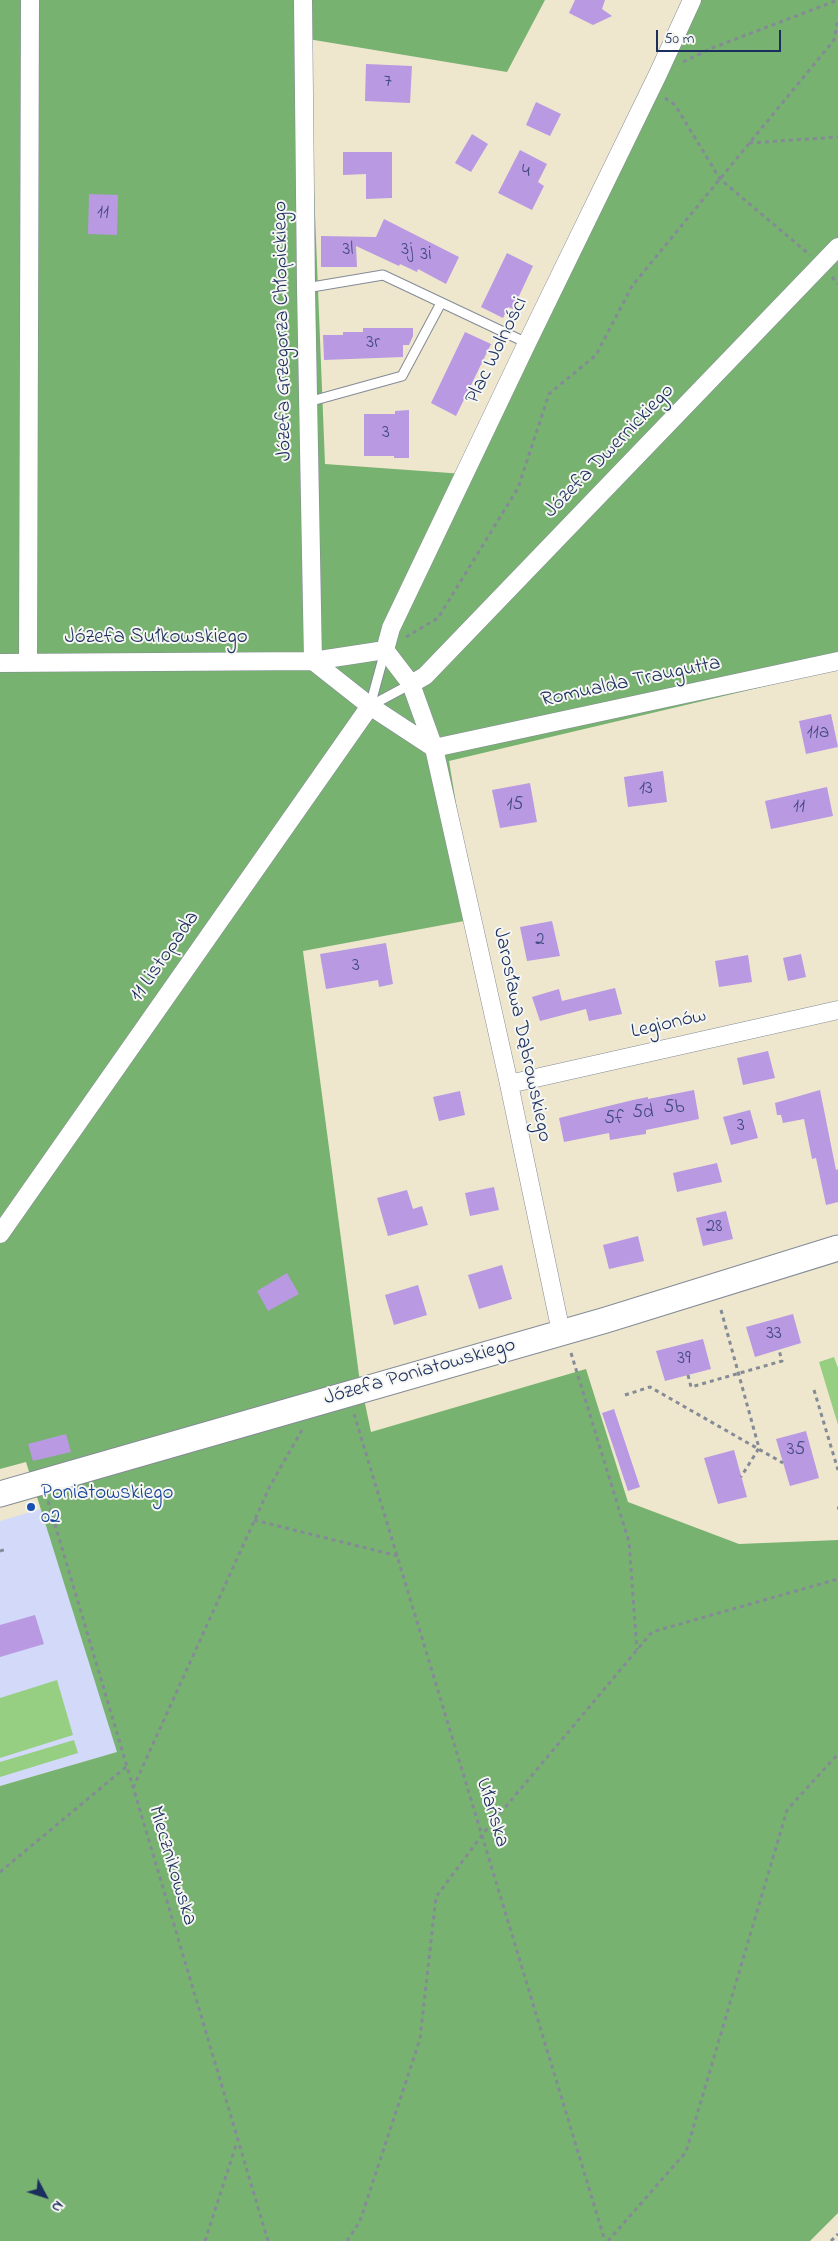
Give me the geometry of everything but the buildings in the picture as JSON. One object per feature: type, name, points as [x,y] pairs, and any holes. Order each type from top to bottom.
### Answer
[{"type":"street","points":[[28,662],[30,0]]},
{"type":"street","name":"Józefa Grzegorza Chłopickiego","points":[[303,0],[313,661]]},
{"type":"street","name":"Plac Wolności","points":[[385,650],[391,628],[655,81],[692,0]]},
{"type":"street","name":"Józefa Dwernickiego","points":[[411,684],[425,676],[838,247]]},
{"type":"street","points":[[385,650],[411,684]]},
{"type":"street","name":"Józefa Sułkowskiego","points":[[0,662],[313,661],[385,650]]},
{"type":"street","points":[[313,661],[370,706],[434,748]]},
{"type":"street","name":"Romualda Traugutta","points":[[434,748],[838,661]]},
{"type":"street","name":"Jarosława Dąbrowskiego","points":[[411,684],[434,748],[566,1343]]},
{"type":"street","name":"11 Listopada","points":[[0,1234],[370,706]]},
{"type":"street","name":"Legionów","points":[[509,1084],[838,1010]]},
{"type":"street","name":"Józefa Poniatowskiego","points":[[0,1494],[348,1394],[566,1343],[838,1248]]},
{"type":"lane","points":[[306,288],[382,275],[527,344]]},
{"type":"lane","points":[[308,402],[402,376],[441,302]]},
{"type":"lane","points":[[370,706],[385,650]]},
{"type":"lane","points":[[370,706],[411,684]]},
{"type":"path","points":[[838,0],[712,48],[655,81],[675,105],[720,179],[821,265],[838,284]]},
{"type":"path","points":[[385,650],[438,618],[518,488],[549,394],[596,355],[632,286],[834,40],[838,19]]},
{"type":"path","points":[[749,143],[838,137]]},
{"type":"path","points":[[721,1310],[740,1372],[759,1448],[741,1477]]},
{"type":"path","points":[[566,1343],[630,1542],[637,1650]]},
{"type":"path","points":[[688,1375],[691,1387],[782,1361],[779,1350]]},
{"type":"path","points":[[625,1395],[650,1387],[783,1463]]},
{"type":"path","points":[[814,1390],[838,1470]]},
{"type":"path","name":"Ułańska","points":[[348,1394],[606,2241]]},
{"type":"path","points":[[133,1789],[254,1520],[270,1486],[303,1427]]},
{"type":"path","name":"Miecznikowska","points":[[47,1499],[268,2241]]},
{"type":"path","points":[[254,1520],[398,1556]]},
{"type":"path","points":[[0,1551],[8,1549]]},
{"type":"path","points":[[347,2241],[360,2221],[420,2039],[436,1897],[482,1835],[652,1632],[838,1579]]},
{"type":"path","points":[[606,2241],[686,2152],[788,1810],[838,1754]]},
{"type":"path","points":[[0,1872],[126,1768]]},
{"type":"path","points":[[205,2241],[238,2140]]},
{"type":"path","points":[[831,2241],[838,2234]]},
{"type":"shaded area","points":[[44,1508],[118,1752],[0,1786],[0,1521]]},
{"type":"green space","points":[[0,0],[545,0],[507,72],[308,39],[325,464],[464,474],[692,0],[838,0],[838,669],[449,761],[475,919],[303,951],[359,1375],[371,1432],[586,1369],[628,1502],[739,1544],[838,1540],[838,2213],[810,2241],[0,2241],[0,1786],[117,1752],[26,1462],[0,1469]]},
{"type":"green space","points":[[834,1357],[838,1368],[838,1425],[819,1362]]},
{"type":"green space","points":[[57,1680],[73,1735],[0,1758],[0,1698]]},
{"type":"green space","points":[[74,1740],[78,1753],[0,1777],[0,1762]]},
{"type":"place","name":"Poniatowskiego 02","points":[[31,1507]]}]
